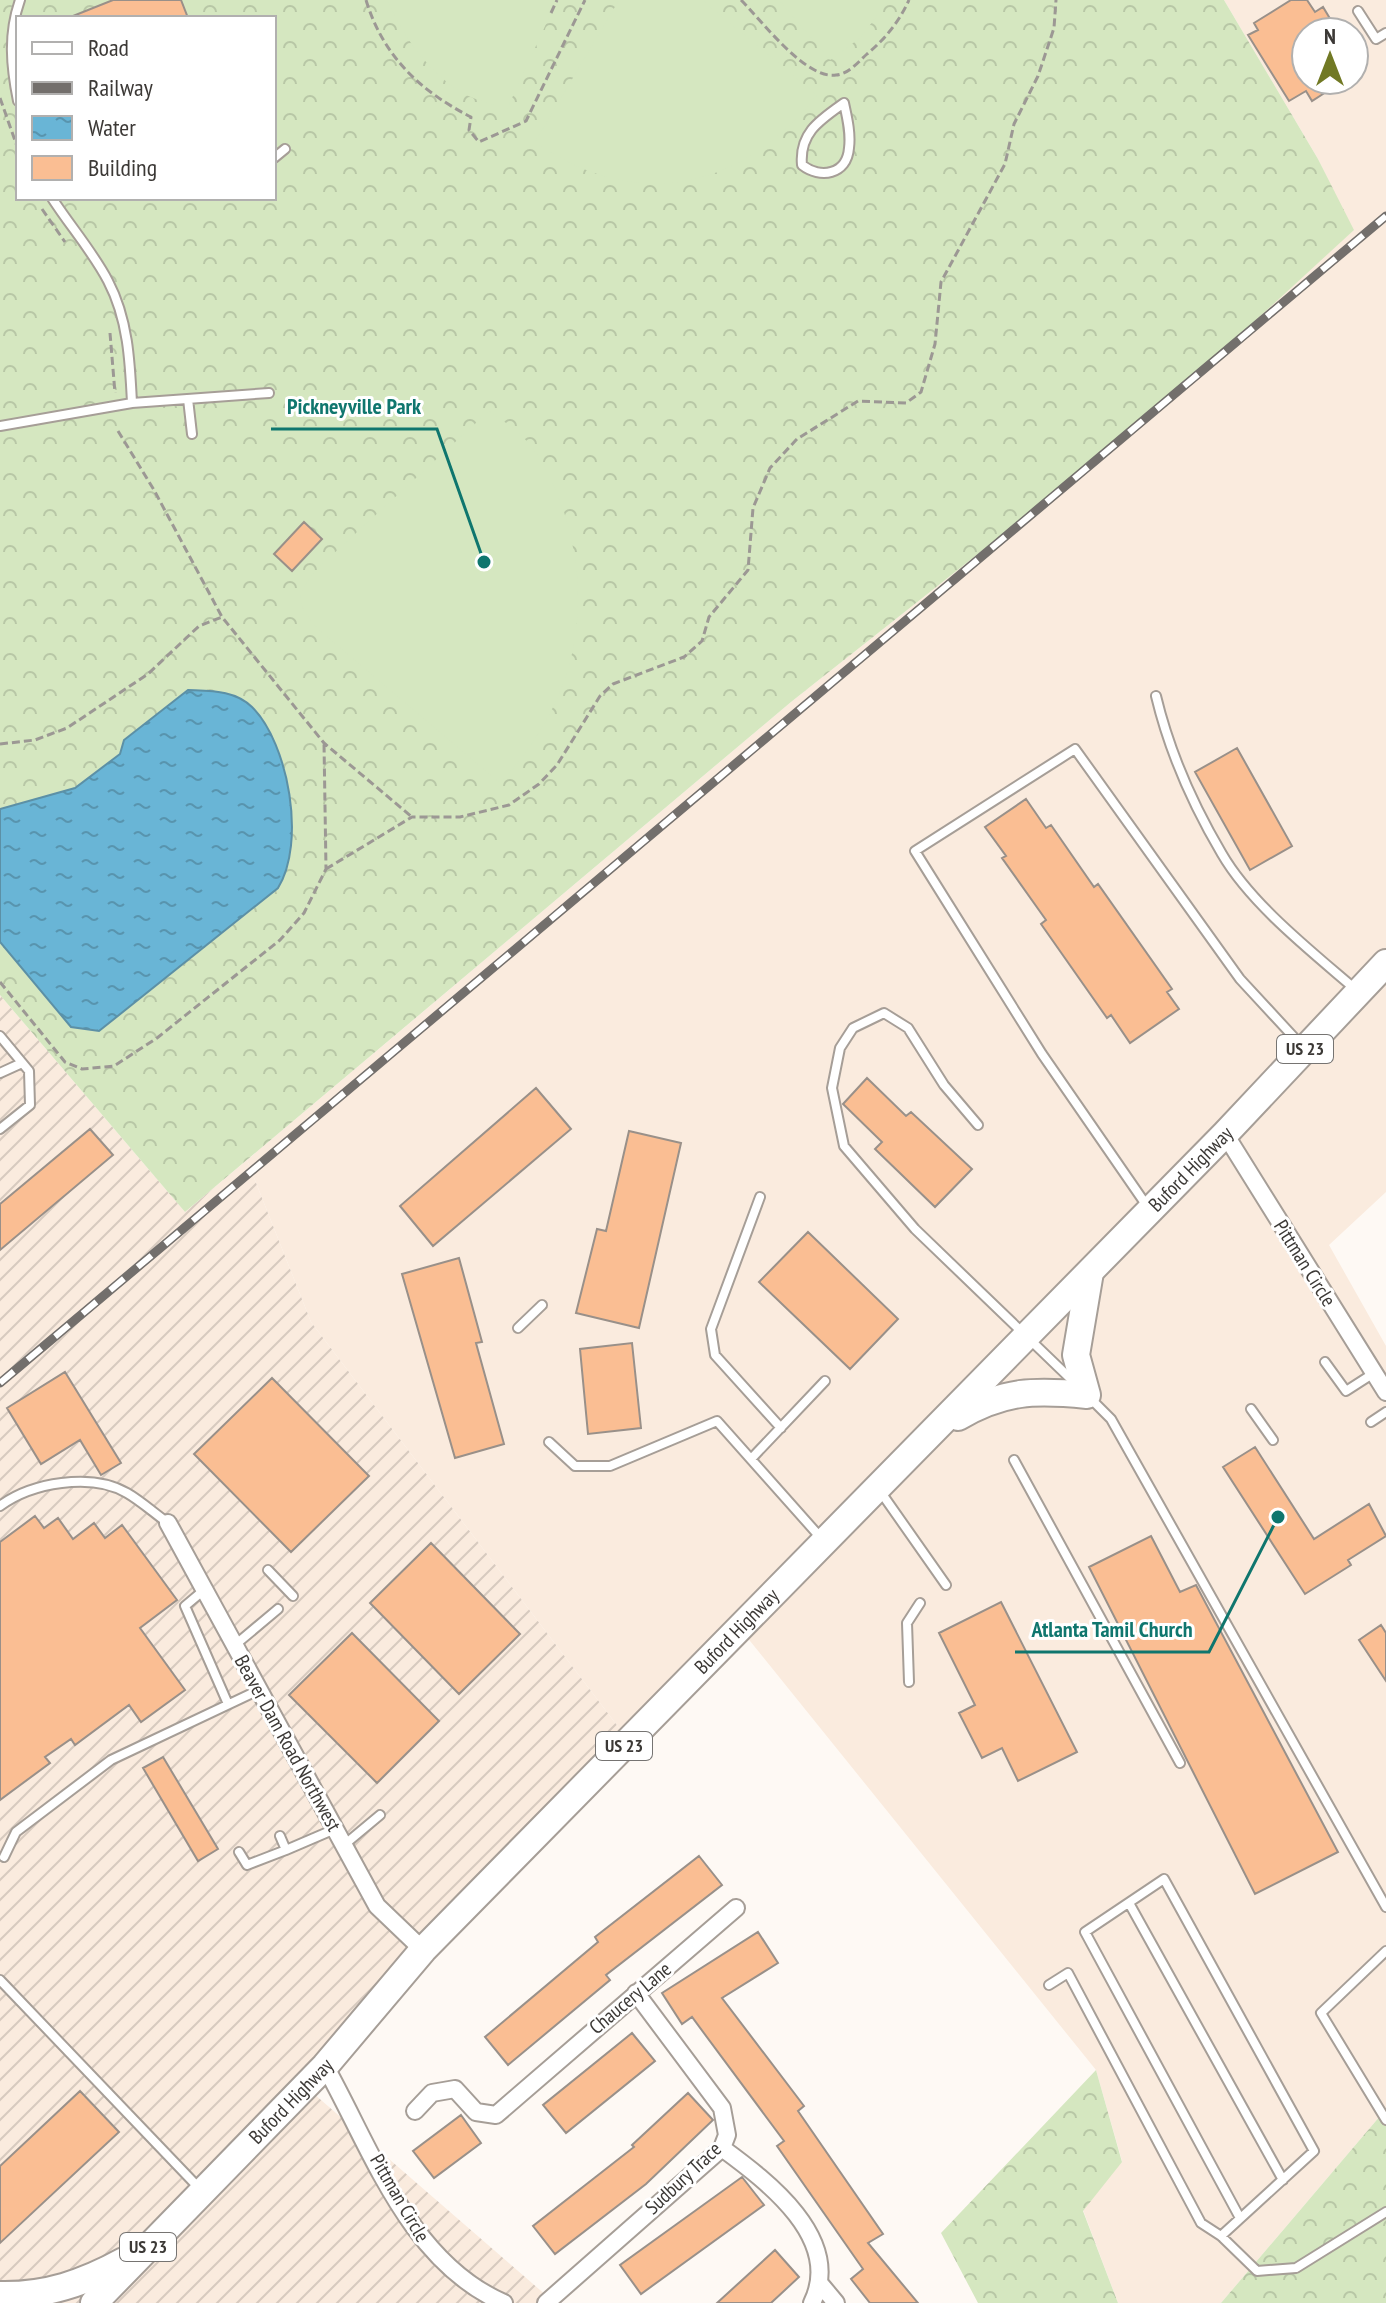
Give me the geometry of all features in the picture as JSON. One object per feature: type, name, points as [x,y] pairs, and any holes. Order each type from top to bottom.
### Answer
[{"type":"main road","name":"Buford Highway","points":[[94,2303],[325,2066],[423,1950],[1225,1134],[1386,963]]},
{"type":"main road","points":[[933,1431],[985,1401],[1033,1390],[1087,1395],[1076,1355],[1090,1272]]},
{"type":"main road","points":[[0,2295],[33,2296],[88,2281],[145,2250]]},
{"type":"street","name":"Pittman Circle","points":[[1225,1134],[1386,1392]]},
{"type":"street","name":"Beaver Dam Road Northwest","points":[[168,1523],[377,1906],[423,1950]]},
{"type":"street","name":"Chaucery Lane","points":[[415,2111],[432,2093],[455,2089],[476,2112],[496,2115],[736,1908]]},
{"type":"street","name":"Sudbury Trace","points":[[546,2303],[722,2148],[727,2135],[722,2108],[636,1993]]},
{"type":"street","name":"Pittman Circle","points":[[325,2066],[421,2241],[454,2273],[484,2295],[504,2303]]},
{"type":"street","points":[[722,2148],[784,2196],[814,2246],[821,2267],[821,2285],[812,2303]]},
{"type":"street","points":[[821,2285],[836,2303]]},
{"type":"lane","points":[[16,91],[11,67],[11,29],[20,0]]},
{"type":"lane","points":[[1358,11],[1376,39],[1386,33]]},
{"type":"lane","points":[[844,103],[849,152],[844,164],[830,174],[813,173],[802,165],[801,149],[807,133],[844,103]]},
{"type":"lane","points":[[276,156],[285,149]]},
{"type":"lane","points":[[53,200],[108,280],[120,309],[128,343],[132,403]]},
{"type":"lane","points":[[0,426],[132,403],[269,393]]},
{"type":"lane","points":[[188,399],[192,434]]},
{"type":"lane","points":[[1156,696],[1167,742],[1222,856],[1300,941],[1359,992]]},
{"type":"lane","points":[[1150,1210],[1042,1054],[915,851],[1075,749],[1240,979],[1305,1049]]},
{"type":"lane","points":[[978,1125],[944,1085],[908,1028],[884,1013],[853,1028],[840,1048],[832,1088],[844,1146],[915,1229],[1111,1419],[1386,1907]]},
{"type":"lane","points":[[0,1036],[29,1071],[30,1105],[0,1129]]},
{"type":"lane","points":[[0,1073],[22,1063]]},
{"type":"lane","points":[[760,1197],[711,1329],[715,1355],[781,1428]]},
{"type":"lane","points":[[518,1328],[542,1305]]},
{"type":"lane","points":[[1325,1362],[1346,1391],[1374,1373]]},
{"type":"lane","points":[[751,1459],[825,1381]]},
{"type":"lane","points":[[1251,1409],[1273,1440]]},
{"type":"lane","points":[[1371,1422],[1386,1412]]},
{"type":"lane","points":[[549,1442],[575,1466],[610,1466],[717,1421],[824,1542]]},
{"type":"lane","points":[[1014,1460],[1180,1763]]},
{"type":"lane","points":[[0,1506],[19,1492],[82,1481],[125,1491],[168,1523]]},
{"type":"lane","points":[[878,1487],[946,1585]]},
{"type":"lane","points":[[268,1570],[293,1596]]},
{"type":"lane","points":[[204,1590],[185,1606],[228,1704]]},
{"type":"lane","points":[[909,1682],[907,1623],[920,1603]]},
{"type":"lane","points":[[234,1645],[278,1609]]},
{"type":"lane","points":[[4,1857],[16,1832],[111,1760],[259,1690]]},
{"type":"lane","points":[[344,1845],[380,1815]]},
{"type":"lane","points":[[239,1852],[247,1865],[335,1829]]},
{"type":"lane","points":[[280,1836],[286,1850]]},
{"type":"lane","points":[[1221,2236],[1314,2151],[1164,1879],[1085,1932],[1240,2218]]},
{"type":"lane","points":[[1129,1903],[1283,2180]]},
{"type":"lane","points":[[1386,1951],[1321,2013],[1386,2120]]},
{"type":"lane","points":[[1049,1985],[1068,1973],[1201,2223],[1221,2236],[1257,2271],[1296,2268],[1386,2212]]},
{"type":"lane","points":[[0,1980],[202,2192]]},
{"type":"path","points":[[366,0],[382,40],[406,74],[442,102],[471,117],[469,130],[479,142],[526,121],[585,0]]},
{"type":"path","points":[[551,13],[557,0]]},
{"type":"path","points":[[741,0],[804,65],[821,75],[846,72],[880,43],[902,16],[909,0]]},
{"type":"path","points":[[326,869],[412,817],[460,817],[509,805],[539,784],[557,765],[600,696],[613,684],[684,657],[702,641],[709,617],[748,570],[753,508],[770,468],[797,439],[858,401],[906,403],[921,392],[935,344],[941,282],[1005,164],[1014,124],[1038,76],[1054,28],[1056,0]]},
{"type":"path","points":[[0,98],[16,143]]},
{"type":"path","points":[[38,200],[46,217],[69,248]]},
{"type":"path","points":[[110,328],[115,393]]},
{"type":"path","points":[[118,431],[154,490],[222,617],[324,743],[412,817]]},
{"type":"path","points":[[1,743],[35,740],[67,728],[148,674],[199,626],[222,617]]},
{"type":"path","points":[[0,982],[65,1062],[82,1069],[114,1066],[157,1038],[280,940],[304,913],[326,869],[324,743]]},
{"type":"shaded area","points":[[1224,0],[1386,0],[1386,1192],[1329,1245],[1386,1346],[1386,2109],[1221,2303],[1118,2303],[1083,2210],[1122,2161],[1096,2070],[746,1636],[635,1749],[311,1322],[247,1160],[791,702],[1146,421],[1353,230],[1318,159]]},
{"type":"shaded area","points":[[0,995],[185,1212],[247,1160],[311,1322],[635,1749],[306,2087],[555,2303],[0,2303]]},
{"type":"green space","points":[[0,0],[1224,0],[1318,159],[1354,230],[1146,421],[791,702],[185,1212],[0,995]]},
{"type":"green space","points":[[388,0],[557,0],[507,109],[466,95],[441,77],[409,41]]},
{"type":"green space","points":[[619,0],[702,0],[817,95],[788,127],[756,152],[722,170],[686,181],[649,183],[611,178],[573,164],[535,142]]},
{"type":"green space","points":[[779,0],[889,0],[860,38],[830,60]]},
{"type":"green space","points":[[489,411],[523,437],[548,472],[564,512],[578,586],[577,622],[561,690],[525,753],[500,783],[318,629],[304,611],[300,598],[319,567]]},
{"type":"green space","points":[[1096,2070],[1122,2162],[1083,2211],[1118,2303],[978,2303],[941,2233]]},
{"type":"green space","points":[[1386,2109],[1386,2303],[1221,2303]]},
{"type":"water","points":[[188,690],[222,692],[238,697],[252,707],[265,724],[276,745],[289,794],[291,846],[286,869],[278,888],[99,1031],[71,1027],[0,942],[0,809],[75,788],[120,754],[124,740]]},
{"type":"building","points":[[113,0],[181,0],[187,16],[73,16]]},
{"type":"building","points":[[1291,0],[1307,0],[1315,12],[1323,7],[1328,16],[1290,16],[1290,96],[1298,96],[1289,101],[1248,35],[1258,30],[1254,23]]},
{"type":"building","points":[[304,522],[322,539],[292,571],[274,554]]},
{"type":"building","points":[[1237,748],[1292,846],[1250,870],[1195,772]]},
{"type":"building","points":[[1026,799],[1046,828],[1051,825],[1094,887],[1098,884],[1172,989],[1167,992],[1179,1009],[1130,1043],[1111,1015],[1107,1018],[1041,924],[1046,920],[1002,858],[1006,856],[985,827]]},
{"type":"building","points":[[867,1078],[906,1116],[911,1112],[972,1169],[935,1207],[875,1149],[882,1142],[843,1104]]},
{"type":"building","points":[[536,1088],[571,1129],[433,1246],[400,1206]]},
{"type":"building","points":[[90,1129],[113,1155],[0,1250],[0,1204]]},
{"type":"building","points":[[629,1131],[681,1143],[639,1328],[576,1313],[597,1229],[606,1231]]},
{"type":"building","points":[[808,1232],[898,1319],[850,1369],[759,1282]]},
{"type":"building","points":[[459,1258],[482,1342],[476,1343],[504,1444],[455,1458],[402,1274]]},
{"type":"building","points":[[632,1343],[641,1428],[588,1434],[580,1349]]},
{"type":"building","points":[[65,1372],[121,1463],[101,1475],[80,1440],[41,1464],[7,1408]]},
{"type":"building","points":[[272,1378],[369,1476],[291,1552],[194,1454]]},
{"type":"building","points":[[1255,1447],[1314,1539],[1369,1504],[1386,1536],[1348,1560],[1351,1565],[1305,1594],[1223,1467]]},
{"type":"building","points":[[35,1516],[44,1528],[58,1518],[73,1539],[94,1523],[105,1538],[122,1525],[177,1600],[140,1628],[185,1690],[141,1722],[129,1705],[75,1745],[71,1739],[45,1757],[50,1763],[0,1800],[0,1542]]},
{"type":"building","points":[[1151,1536],[1180,1592],[1196,1585],[1338,1852],[1255,1894],[1089,1567]]},
{"type":"building","points":[[431,1543],[520,1634],[459,1694],[370,1603]]},
{"type":"building","points":[[1001,1602],[1077,1752],[1018,1781],[1002,1748],[982,1758],[959,1713],[975,1705],[939,1633]]},
{"type":"building","points":[[1381,1625],[1386,1633],[1386,1681],[1359,1640]]},
{"type":"building","points":[[352,1633],[439,1721],[377,1783],[289,1695]]},
{"type":"building","points":[[163,1757],[218,1849],[198,1861],[143,1768]]},
{"type":"building","points":[[699,1856],[722,1885],[606,1975],[610,1980],[508,2065],[485,2037],[598,1942],[595,1937]]},
{"type":"building","points":[[758,1932],[778,1963],[722,1998],[804,2106],[798,2111],[883,2234],[868,2243],[918,2303],[870,2303],[851,2279],[863,2269],[777,2146],[784,2141],[692,2017],[682,2024],[662,1993]]},
{"type":"building","points":[[632,2033],[655,2061],[566,2133],[543,2105]]},
{"type":"building","points":[[80,2091],[119,2132],[0,2243],[0,2166]]},
{"type":"building","points":[[688,2093],[713,2120],[646,2184],[555,2254],[533,2226],[634,2147],[632,2145]]},
{"type":"building","points":[[461,2115],[481,2143],[434,2178],[413,2151]]},
{"type":"building","points":[[742,2177],[764,2205],[641,2294],[620,2265]]},
{"type":"building","points":[[775,2250],[799,2277],[771,2303],[717,2303]]},
{"type":"railway","points":[[0,1383],[1386,216]]},
{"type":"place","name":"Pickneyville Park","points":[[484,562]]},
{"type":"place","name":"Atlanta Tamil Church","points":[[1278,1517]]}]
